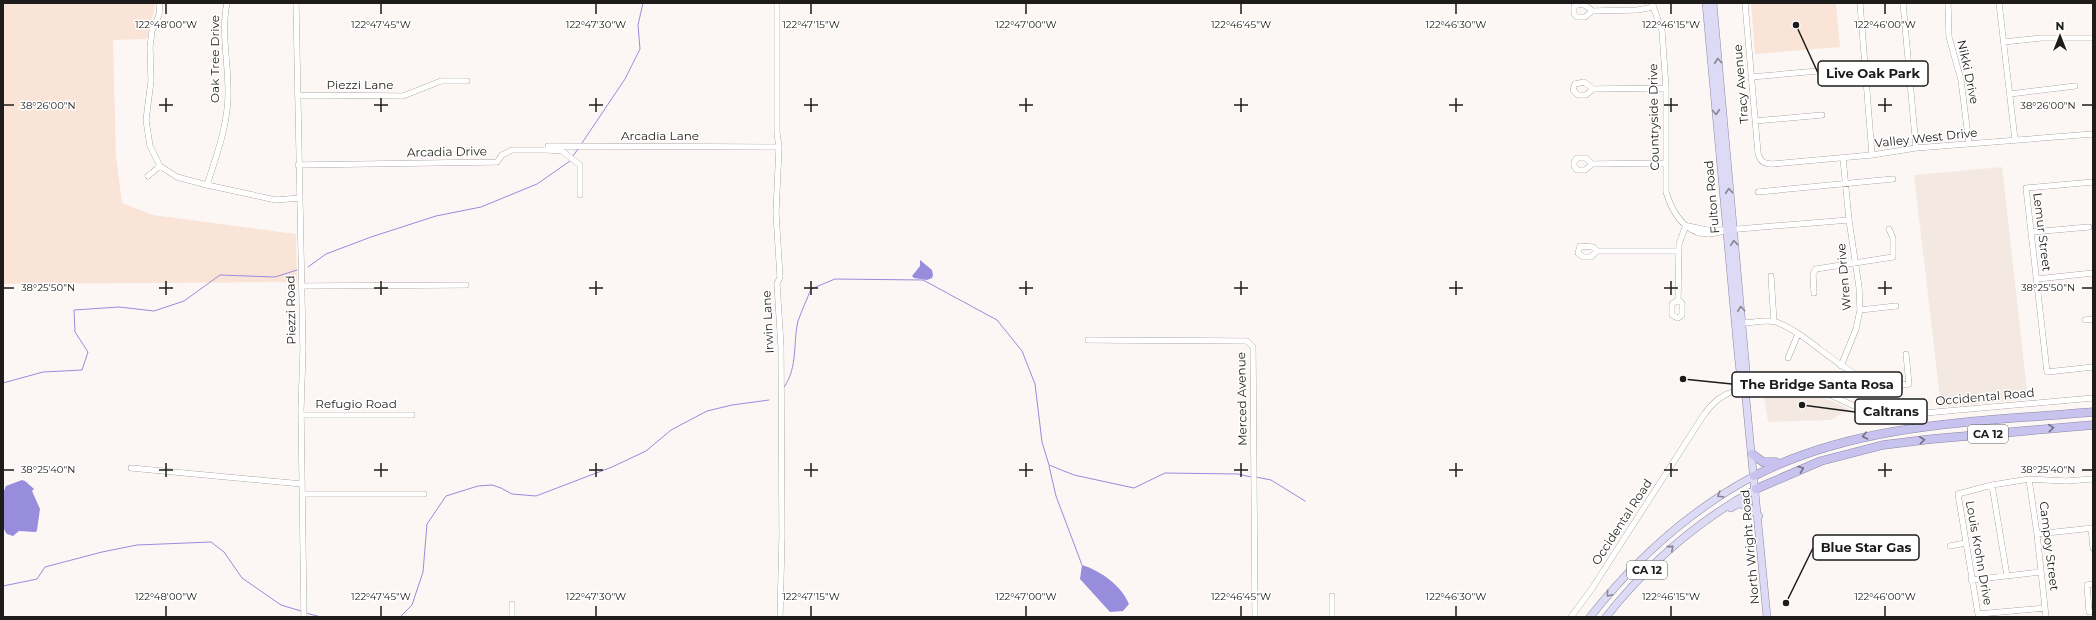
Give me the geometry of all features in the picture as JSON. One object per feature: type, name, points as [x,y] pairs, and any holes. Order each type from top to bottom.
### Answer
[{"type":"highway","name":"CA 12","points":[[1754,476],[1787,460],[1835,444],[1885,432],[2093,412]]},
{"type":"highway","name":"CA 12","points":[[1756,489],[1822,461],[1883,445],[2093,425]]},
{"type":"highway","points":[[1752,454],[1765,463],[1787,460]]},
{"type":"main road","name":"Fulton Road","points":[[1706,3],[1730,230],[1748,381],[1745,389]]},
{"type":"main road","name":"Fulton Road","points":[[1713,3],[1741,381],[1745,389],[1754,476]]},
{"type":"main road","name":"North Wright Road","points":[[1754,476],[1759,516],[1767,617]]},
{"type":"main road","name":"CA 12","points":[[1590,617],[1620,580],[1664,536],[1706,504],[1754,476]]},
{"type":"main road","name":"CA 12","points":[[1606,617],[1645,572],[1694,528],[1756,489]]},
{"type":"main road","points":[[1694,528],[1710,522],[1738,504],[1748,506],[1759,516]]},
{"type":"street","points":[[160,3],[159,16],[152,31],[150,47],[151,81],[146,120],[150,146],[160,166],[177,177],[206,184],[276,200],[300,198]]},
{"type":"street","name":"Oak Tree Drive","points":[[206,184],[221,142],[226,116],[228,91],[225,34],[227,3]]},
{"type":"street","name":"Piezzi Road","points":[[296,3],[298,165],[303,349],[301,415],[304,617]]},
{"type":"street","name":"Irwin Lane","points":[[777,3],[777,133],[779,147],[776,213],[780,277],[777,284],[781,347],[782,536],[780,617]]},
{"type":"street","name":"Tracy Avenue","points":[[1745,3],[1755,121],[1759,155],[1762,162]]},
{"type":"street","points":[[1860,3],[1872,155]]},
{"type":"street","points":[[1903,3],[1916,148]]},
{"type":"street","name":"Nikki Drive","points":[[1948,3],[1949,37],[1961,80],[1969,144]]},
{"type":"street","points":[[1999,3],[2015,140]]},
{"type":"street","points":[[1592,11],[1637,10],[1653,5]]},
{"type":"street","name":"Countryside Drive","points":[[1653,5],[1662,31],[1666,88],[1666,192],[1671,209],[1677,218],[1695,232],[1849,220]]},
{"type":"street","points":[[2004,42],[2041,38],[2093,38]]},
{"type":"street","points":[[1751,77],[1818,71]]},
{"type":"street","name":"Piezzi Lane","points":[[297,95],[403,96],[441,81],[468,81]]},
{"type":"street","points":[[2010,94],[2074,86]]},
{"type":"street","points":[[1593,89],[1666,88]]},
{"type":"street","points":[[1755,121],[1822,115]]},
{"type":"street","name":"Valley West Drive","points":[[1762,162],[1774,164],[1872,155],[1916,148],[2093,134]]},
{"type":"street","name":"Arcadia Lane","points":[[542,146],[779,147]]},
{"type":"street","name":"Arcadia Drive","points":[[298,165],[497,162],[502,155],[512,150],[534,149],[562,151],[580,165],[580,195]]},
{"type":"street","name":"Wren Drive","points":[[1841,366],[1856,330],[1860,310],[1843,158]]},
{"type":"street","points":[[1592,164],[1666,163]]},
{"type":"street","points":[[148,176],[160,166]]},
{"type":"street","points":[[1758,192],[1845,182],[1893,179]]},
{"type":"street","name":"Lemur Street","points":[[2093,182],[2026,188],[2047,372],[2093,367]]},
{"type":"street","points":[[1678,300],[1678,251],[1680,237],[1686,225]]},
{"type":"street","points":[[2032,232],[2089,226]]},
{"type":"street","points":[[1814,293],[1813,274],[1816,269],[1856,264],[1893,257],[1894,251],[1889,229]]},
{"type":"street","points":[[1597,251],[1678,251]]},
{"type":"street","points":[[2037,278],[2093,273]]},
{"type":"street","points":[[1771,276],[1774,322]]},
{"type":"street","points":[[302,286],[466,285]]},
{"type":"street","points":[[1860,310],[1896,306]]},
{"type":"street","points":[[2086,320],[2093,319]]},
{"type":"street","points":[[1742,323],[1774,322],[1798,334],[1841,366],[1862,378],[1885,385],[1899,386],[1909,384],[1906,354]]},
{"type":"street","points":[[1788,358],[1798,334]]},
{"type":"street","name":"Merced Avenue","points":[[1088,340],[1247,341],[1253,347],[1255,617]]},
{"type":"street","points":[[1878,415],[1885,385]]},
{"type":"street","name":"Occidental Road","points":[[1571,617],[1596,582],[1708,409],[1725,396],[1745,389],[1778,386],[1806,388],[1826,393],[1860,410],[1878,415],[1896,416],[2093,398]]},
{"type":"street","name":"Refugio Road","points":[[301,415],[412,415]]},
{"type":"street","points":[[131,468],[302,484]]},
{"type":"street","name":"Louis Krohn Drive","points":[[2045,608],[1978,614],[1971,580],[1958,494],[1992,485],[2029,479],[2066,481],[2093,478]]},
{"type":"street","name":"Campoy Street","points":[[2029,479],[2037,534],[2046,617]]},
{"type":"street","points":[[1992,485],[2007,576]]},
{"type":"street","points":[[302,494],[424,494]]},
{"type":"street","points":[[2037,534],[2092,528],[2093,548]]},
{"type":"street","points":[[1950,546],[1966,543]]},
{"type":"street","points":[[1971,580],[2041,572]]},
{"type":"street","points":[[2093,584],[2087,585],[2089,612],[2093,612]]},
{"type":"street","points":[[1332,596],[1332,617]]},
{"type":"street","points":[[512,604],[512,617]]},
{"type":"shaded area","points":[[3,3],[156,3],[147,39],[113,40],[116,156],[122,203],[153,215],[296,234],[297,282],[3,284]]},
{"type":"shaded area","points":[[1751,3],[1836,3],[1840,47],[1755,54]]},
{"type":"shaded area","points":[[2002,167],[2028,399],[1941,407],[1914,175]]},
{"type":"shaded area","points":[[920,260],[932,270],[932,278],[927,280],[914,278],[912,276],[920,266]]},
{"type":"shaded area","points":[[1763,392],[1801,392],[1828,399],[1849,409],[1831,420],[1768,422]]},
{"type":"shaded area","points":[[22,480],[34,489],[32,491],[40,509],[37,530],[36,532],[19,531],[13,536],[7,534],[3,525],[3,496],[6,486]]},
{"type":"shaded area","points":[[1082,565],[1103,575],[1116,585],[1129,604],[1123,611],[1110,612],[1080,579]]},
{"type":"waterway","points":[[582,143],[625,79],[640,49],[638,25],[643,3]]},
{"type":"waterway","points":[[573,156],[578,149]]},
{"type":"waterway","points":[[308,267],[326,254],[371,237],[436,216],[481,207],[537,184],[570,161]]},
{"type":"waterway","points":[[3,383],[43,372],[82,370],[88,352],[75,332],[74,310],[119,307],[154,311],[184,301],[220,275],[275,277],[297,270]]},
{"type":"waterway","points":[[784,387],[788,380],[793,363],[798,321],[811,289],[835,279],[923,280],[997,320],[1022,351],[1035,384],[1042,442],[1049,465],[1074,475],[1134,488],[1165,473],[1238,474],[1251,477]]},
{"type":"waterway","points":[[400,617],[412,605],[423,572],[427,524],[446,496],[478,486],[492,485],[512,494],[536,496],[612,467],[646,451],[671,430],[707,411],[732,405],[769,400]]},
{"type":"waterway","points":[[1049,466],[1056,496],[1082,565]]},
{"type":"waterway","points":[[1256,477],[1271,480],[1305,501]]},
{"type":"waterway","points":[[3,586],[37,579],[45,567],[102,552],[137,545],[211,542],[224,552],[242,578],[281,605],[301,611]]},
{"type":"waterway","points":[[306,613],[321,617]]},
{"type":"place","name":"Live Oak Park","points":[[1796,25]]},
{"type":"place","name":"The Bridge Santa Rosa","points":[[1683,379]]},
{"type":"place","name":"Caltrans","points":[[1802,405]]},
{"type":"place","name":"Blue Star Gas","points":[[1786,603]]}]
